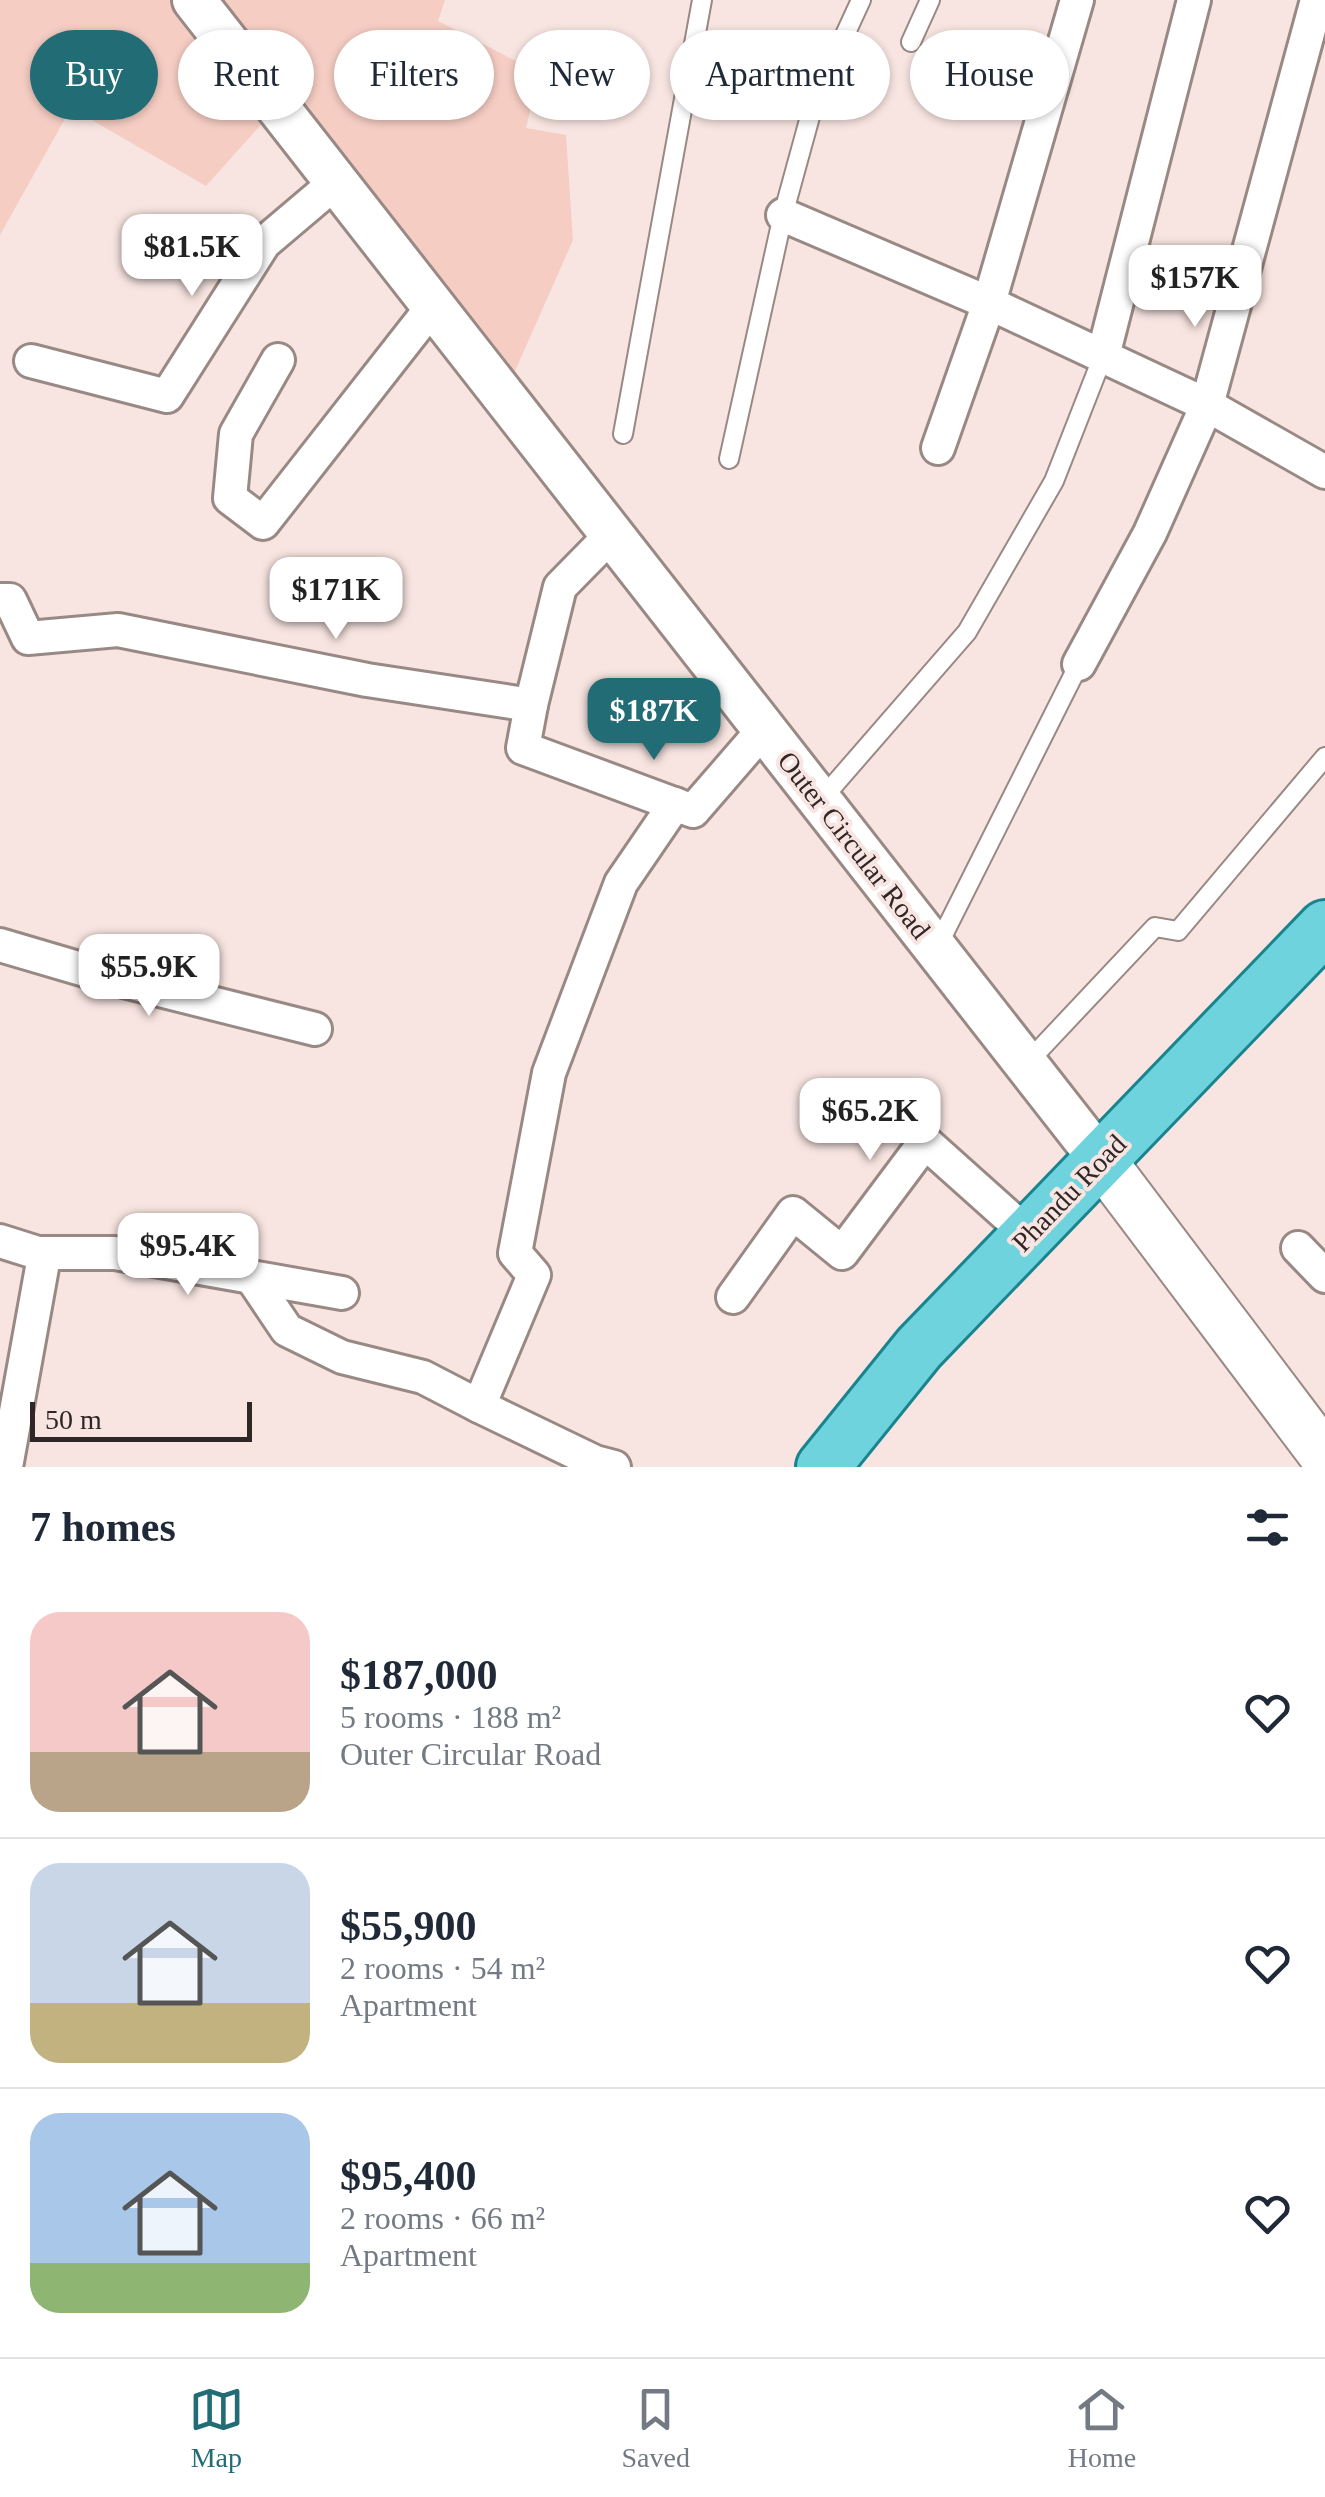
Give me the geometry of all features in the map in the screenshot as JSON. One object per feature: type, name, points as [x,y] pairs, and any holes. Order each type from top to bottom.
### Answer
[{"type":"main road","name":"Phandu Road","points":[[823,1467],[919,1348],[1325,927]]},
{"type":"main road","name":"Outer Circular Road","points":[[1101,1160],[1325,1457]]},
{"type":"street","name":"Outer Circular Road","points":[[194,0],[1101,1160]]},
{"type":"street","points":[[938,448],[989,303],[1077,0]]},
{"type":"street","points":[[1103,356],[1194,0]]},
{"type":"street","points":[[1079,664],[1150,534],[1207,405],[1317,23]]},
{"type":"street","points":[[30,361],[167,396],[264,244],[336,182]]},
{"type":"street","points":[[783,215],[989,303],[1207,405],[1325,472]]},
{"type":"street","points":[[278,360],[236,434],[232,466],[230,498],[263,523],[433,306]]},
{"type":"street","points":[[612,534],[560,587],[523,748],[694,811],[764,729]]},
{"type":"street","points":[[0,600],[10,600],[28,638],[118,630],[367,680],[531,705]]},
{"type":"street","points":[[480,1406],[534,1275],[515,1253],[550,1073],[620,883],[674,804]]},
{"type":"street","points":[[0,945],[314,1029]]},
{"type":"street","points":[[733,1297],[793,1213],[842,1253],[925,1142],[1029,1235]]},
{"type":"street","points":[[0,1240],[38,1253],[115,1253],[342,1293]]},
{"type":"street","points":[[1298,1248],[1325,1276]]},
{"type":"street","points":[[6,1467],[43,1262],[38,1253]]},
{"type":"street","points":[[252,1278],[287,1330],[342,1358],[423,1377],[595,1462],[614,1467]]},
{"type":"lane","points":[[622,434],[702,0]]},
{"type":"lane","points":[[728,459],[783,215],[814,102],[861,0]]},
{"type":"lane","points":[[916,30],[930,0]]},
{"type":"lane","points":[[820,801],[968,632],[1054,480],[1103,356]]},
{"type":"lane","points":[[936,949],[1079,664]]},
{"type":"lane","points":[[1026,1064],[1155,927],[1178,931],[1325,758]]},
{"type":"shaded area","points":[[0,0],[445,0],[438,21],[455,30],[334,30],[334,120],[494,120],[494,50],[514,60],[514,120],[528,120],[526,128],[566,135],[573,240],[504,396],[287,120],[314,120],[314,30],[178,30],[178,120],[265,120],[206,186],[92,120],[158,120],[158,30],[30,30],[30,120],[64,120],[0,235]]}]
